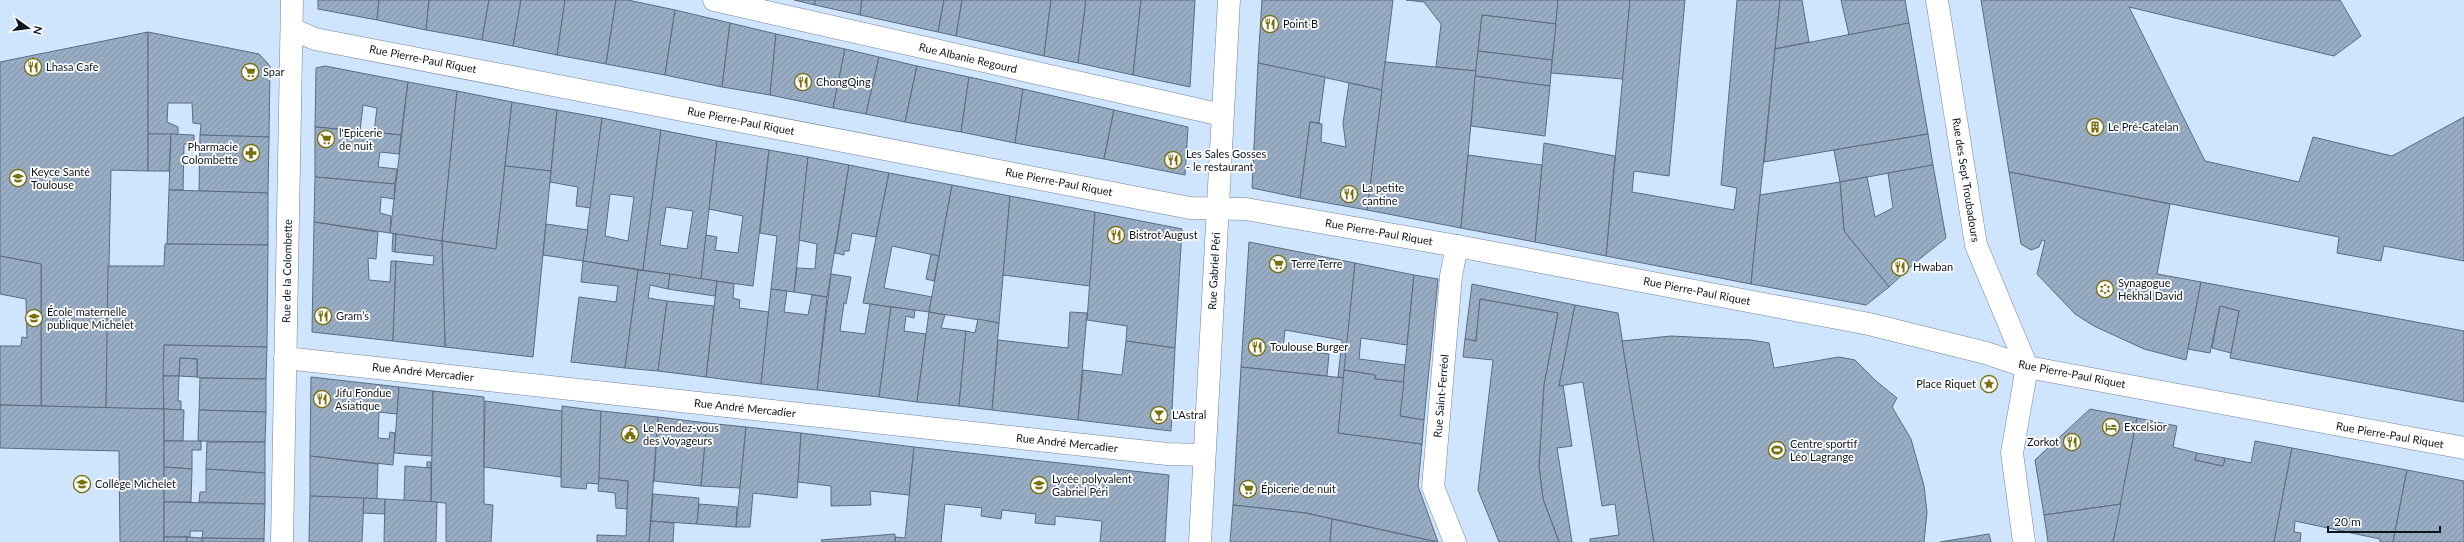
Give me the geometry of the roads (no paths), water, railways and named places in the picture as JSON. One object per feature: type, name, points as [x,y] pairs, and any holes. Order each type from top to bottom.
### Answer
[{"type":"street","name":"Rue de la Colombette","points":[[282,542],[292,0]]},
{"type":"street","name":"Rue Albanie Regourd","points":[[714,0],[1222,115]]},
{"type":"street","name":"Rue Gabriel Péri","points":[[1200,542],[1229,0]]},
{"type":"street","name":"Rue des Sept Troubadours","points":[[1937,0],[1976,245],[2027,367]]},
{"type":"street","name":"Rue Pierre-Paul Riquet","points":[[292,29],[323,40],[1190,208],[1246,209],[1457,246],[1869,324],[1986,353],[2027,367],[2464,448]]},
{"type":"street","name":"Rue Saint-Ferréol","points":[[1455,542],[1433,487],[1451,276],[1457,246]]},
{"type":"street","name":"Rue André Mercadier","points":[[285,358],[1167,454],[1204,455]]},
{"type":"street","points":[[2024,542],[2012,453],[2027,367]]},
{"type":"place","name":"Point B","points":[[1270,24]]},
{"type":"place","name":"Lhasa Cafe","points":[[33,67]]},
{"type":"place","name":"Spar","points":[[250,72]]},
{"type":"place","name":"ChongQing","points":[[803,82]]},
{"type":"place","name":"Le Pré-Catelan","points":[[2095,127]]},
{"type":"place","name":"l'Epicerie de nuit","points":[[326,139]]},
{"type":"place","name":"Pharmacie Colombette","points":[[251,153]]},
{"type":"place","name":"Les Sales Gosses - le restaurant","points":[[1173,160]]},
{"type":"place","name":"Keyce Santé Toulouse","points":[[18,178]]},
{"type":"place","name":"La petite cantine","points":[[1349,194]]},
{"type":"place","name":"Bistrot August","points":[[1116,235]]},
{"type":"place","name":"Terre Terre","points":[[1278,264]]},
{"type":"place","name":"Hwaban","points":[[1900,267]]},
{"type":"place","name":"Synagogue Hekhal David","points":[[2105,289]]},
{"type":"place","name":"Gram’s","points":[[323,316]]},
{"type":"place","name":"École maternelle publique Michelet","points":[[34,318]]},
{"type":"place","name":"Toulouse Burger","points":[[1257,347]]},
{"type":"place","name":"Place Riquet","points":[[1989,384]]},
{"type":"place","name":"Jifu Fondue Asiatique","points":[[322,399]]},
{"type":"place","name":"L'Astral","points":[[1159,415]]},
{"type":"place","name":"Excelsior","points":[[2111,427]]},
{"type":"place","name":"Le Rendez-vous des Voyageurs","points":[[630,434]]},
{"type":"place","name":"Zorkot","points":[[2072,442]]},
{"type":"place","name":"Centre sportif Léo Lagrange","points":[[1777,450]]},
{"type":"place","name":"Collège Michelet","points":[[82,484]]},
{"type":"place","name":"Lycée polyvalent Gabriel Péri","points":[[1039,485]]},
{"type":"place","name":"Épicerie de nuit","points":[[1248,489]]}]
